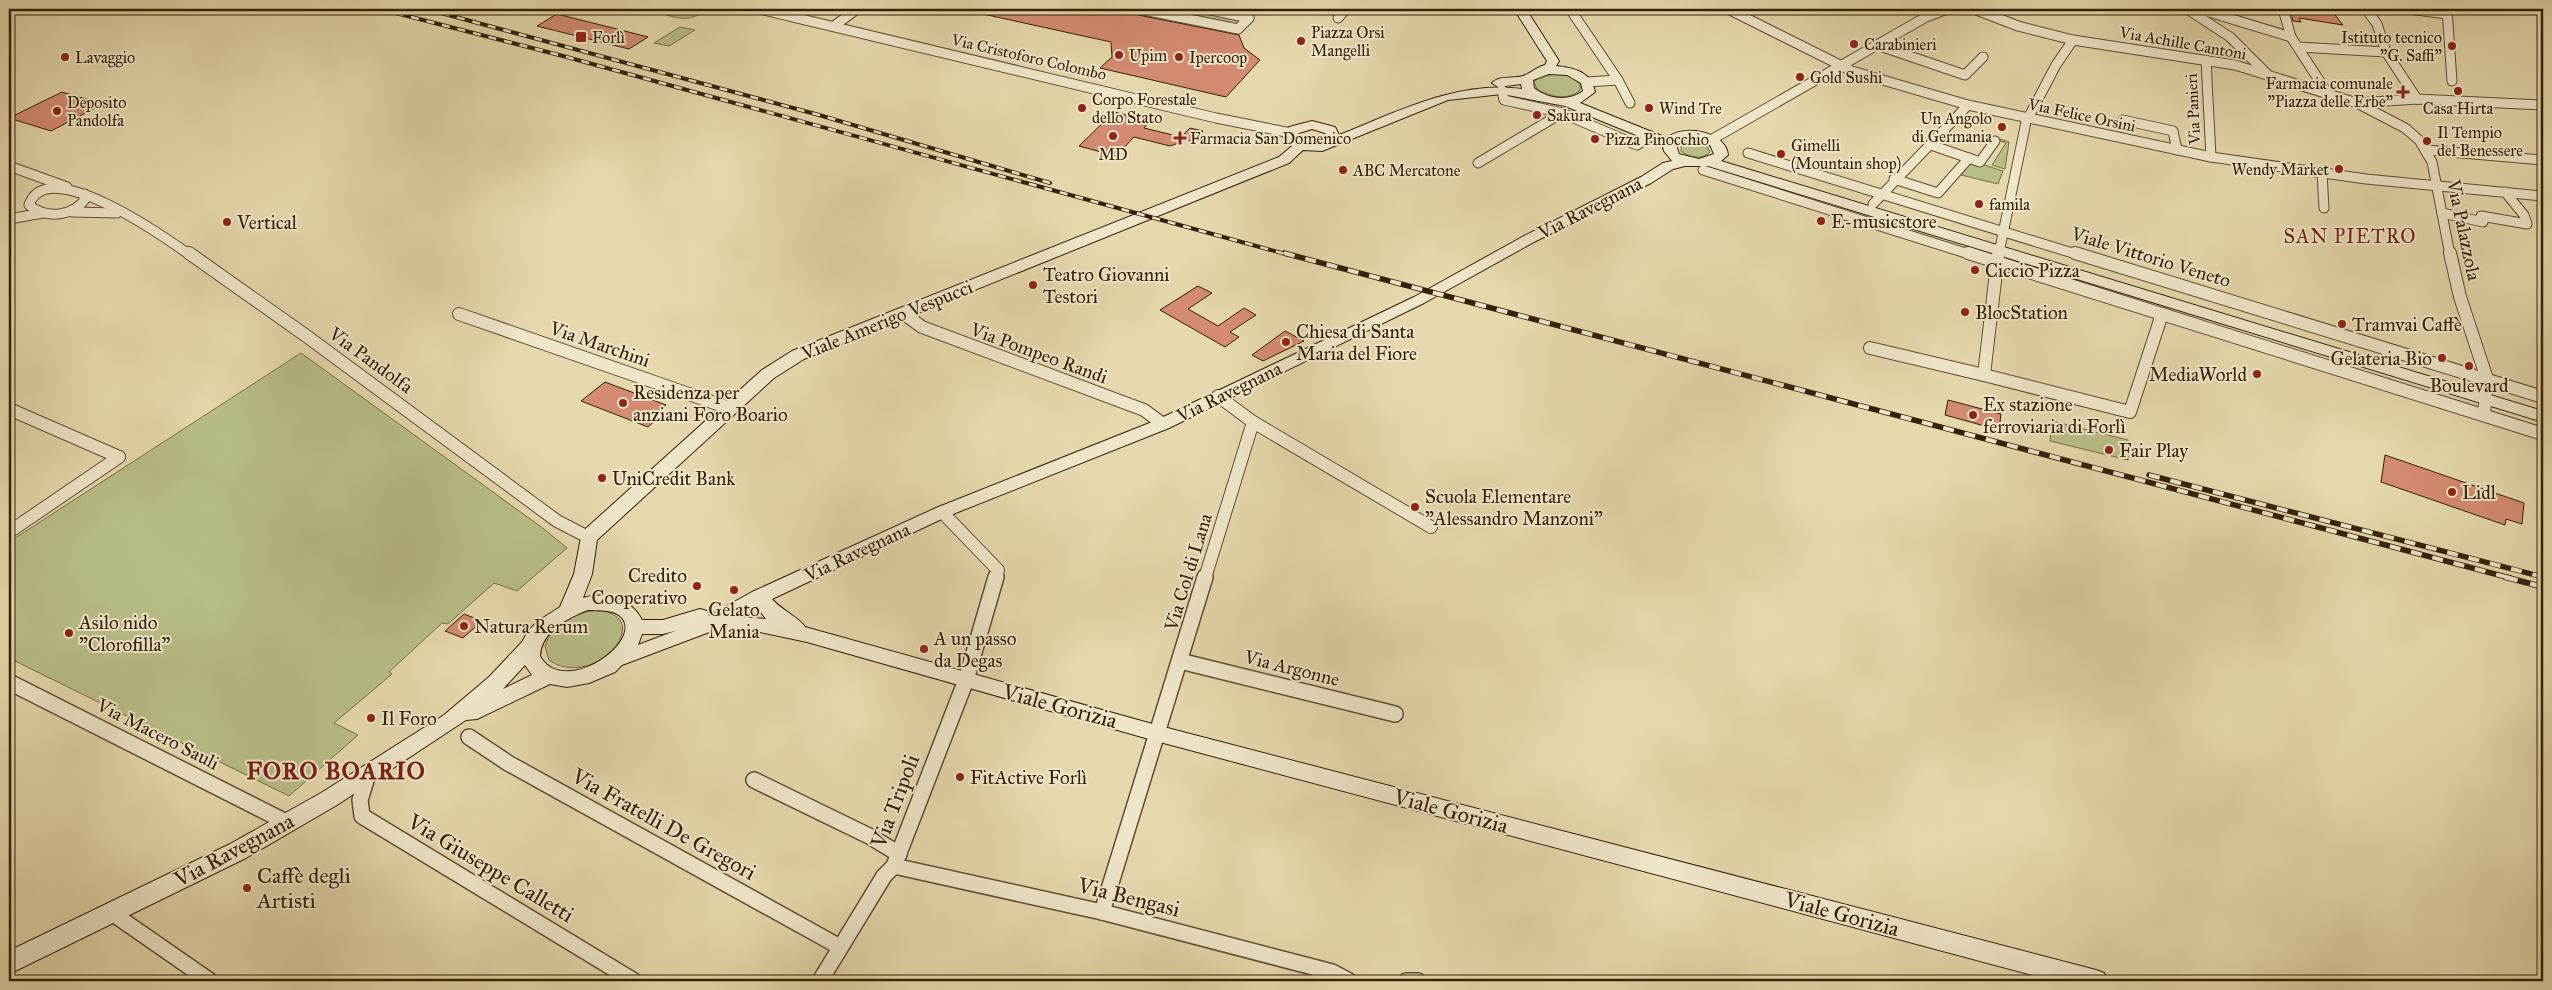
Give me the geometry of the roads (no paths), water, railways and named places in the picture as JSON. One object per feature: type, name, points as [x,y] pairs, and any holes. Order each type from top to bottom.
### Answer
[{"type":"main road","points":[[1520,9],[1546,46],[1553,61],[1550,67],[1531,76]]},
{"type":"main road","points":[[1527,9],[1585,83],[1606,106],[1635,121],[1681,136],[1696,136],[1711,140],[1720,147],[1711,162],[1687,161],[1670,152],[1669,144]]},
{"type":"main road","points":[[1488,85],[1532,63],[1539,52],[1546,46]]},
{"type":"main road","points":[[1585,83],[1557,70],[1444,93],[1358,128],[1331,135],[1317,148],[1300,146],[1292,140],[1292,133],[1299,127],[1312,125],[1331,135],[1362,132],[1446,97],[1502,90],[1535,95],[1563,107],[1651,136],[1669,144]]},
{"type":"main road","points":[[1531,76],[1528,89],[1535,95]]},
{"type":"main road","points":[[1563,107],[1582,97],[1585,83]]},
{"type":"main road","points":[[1669,144],[1681,136]]},
{"type":"main road","name":"Viale Amerigo Vespucci","points":[[588,537],[768,374],[798,355],[904,314],[1134,218],[1284,160],[1300,146]]},
{"type":"main road","name":"Via Ravegnana","points":[[618,659],[660,645],[711,624],[759,597],[942,512],[1163,424],[1419,300],[1529,239],[1646,180],[1668,166],[1687,161]]},
{"type":"main road","name":"Viale Vittorio Veneto","points":[[1711,162],[1786,191],[1871,207]]},
{"type":"main road","name":"Viale Vittorio Veneto","points":[[1711,162],[1871,207],[1999,253],[2046,264],[2484,407],[2543,417]]},
{"type":"main road","points":[[568,610],[584,574],[588,537]]},
{"type":"main road","name":"Via Ravegnana","points":[[635,627],[663,627],[759,597]]},
{"type":"main road","name":"Viale Gorizia","points":[[759,597],[773,614],[807,635]]},
{"type":"main road","points":[[588,604],[610,604],[628,612],[635,627],[630,643],[618,659],[602,670],[584,677],[560,679],[540,671],[533,664],[531,655],[532,645],[543,627],[568,610],[588,604]]},
{"type":"main road","name":"Viale Gorizia","points":[[711,624],[760,625],[807,635],[1156,733],[2096,981]]},
{"type":"main road","name":"Via Ravegnana","points":[[9,964],[238,851],[288,823],[451,721],[496,683],[532,645]]},
{"type":"main road","name":"Via Ravegnana","points":[[451,721],[549,676]]},
{"type":"street","points":[[627,9],[642,9]]},
{"type":"street","name":"Via Cristoforo Colombo","points":[[759,9],[1216,118],[1292,133]]},
{"type":"street","points":[[834,26],[858,9]]},
{"type":"street","points":[[1139,9],[1157,10],[1238,29],[1249,18],[1206,9]]},
{"type":"street","points":[[1338,18],[1346,9]]},
{"type":"street","points":[[1570,9],[1618,80],[1630,103]]},
{"type":"street","name":"Via Felice Orsini","points":[[1728,9],[1841,66],[1968,106],[2211,157],[2322,173],[2543,196]]},
{"type":"street","points":[[1711,140],[1926,17],[1947,9]]},
{"type":"street","name":"Via Achille Cantoni","points":[[1974,9],[2018,26],[2073,40],[2235,65],[2358,103]]},
{"type":"street","points":[[2187,9],[2222,30],[2249,52],[2267,74]]},
{"type":"street","points":[[2199,9],[2291,37]]},
{"type":"street","points":[[2283,9],[2291,37],[2328,94]]},
{"type":"street","points":[[2366,9],[2376,24],[2386,52],[2417,98]]},
{"type":"street","points":[[2408,9],[2447,11],[2452,81]]},
{"type":"street","points":[[1984,376],[1999,253],[2026,122],[2056,65],[2073,40]]},
{"type":"street","points":[[1877,45],[1966,75],[1983,57]]},
{"type":"street","points":[[2299,47],[2386,52]]},
{"type":"street","name":"Via Panieri","points":[[2206,60],[2211,157]]},
{"type":"street","points":[[1585,83],[1618,80]]},
{"type":"street","points":[[1502,90],[1504,100],[1563,107]]},
{"type":"street","points":[[2358,103],[2417,98],[2543,105]]},
{"type":"street","name":"Via Palazzola","points":[[2358,103],[2405,128],[2427,150],[2432,162],[2435,186],[2460,297],[2487,379],[2484,407]]},
{"type":"street","points":[[1871,207],[1894,179],[1931,145],[1968,106]]},
{"type":"street","points":[[1478,163],[1563,107]]},
{"type":"street","points":[[2123,120],[2172,130],[2178,150]]},
{"type":"street","points":[[1931,145],[1980,162],[1995,141]]},
{"type":"street","points":[[2427,150],[2543,160]]},
{"type":"street","name":"Viale Vittorio Veneto","points":[[1748,154],[1871,207],[2004,233],[2543,397]]},
{"type":"street","points":[[1894,179],[1938,194],[1969,158]]},
{"type":"street","name":"Via Pandolfa","points":[[9,166],[85,194],[130,215],[305,335],[557,521],[588,537]]},
{"type":"street","points":[[29,173],[36,182],[29,205],[34,211],[44,213]]},
{"type":"street","points":[[2322,173],[2324,208]]},
{"type":"street","name":"Via Pandolfa","points":[[9,212],[48,190],[72,189]]},
{"type":"street","points":[[2442,212],[2483,222],[2481,216],[2527,224],[2524,216],[2505,192]]},
{"type":"street","points":[[64,213],[84,203],[85,194]]},
{"type":"street","name":"Via Pandolfa","points":[[9,219],[44,213],[100,212],[130,215]]},
{"type":"street","name":"Viale Vittorio Veneto","points":[[1999,253],[2162,314],[2484,407],[2543,434]]},
{"type":"street","name":"Via Marchini","points":[[459,314],[729,408]]},
{"type":"street","name":"Via Pompeo Randi","points":[[904,314],[922,328],[1144,410],[1163,424]]},
{"type":"street","points":[[1870,348],[2130,412],[2162,314]]},
{"type":"street","points":[[1218,396],[1253,422],[1431,527]]},
{"type":"street","points":[[9,409],[119,456],[9,532]]},
{"type":"street","name":"Via Col di Lana","points":[[1102,912],[1253,422]]},
{"type":"street","name":"Via Tripoli","points":[[820,981],[884,876],[897,860],[966,680],[998,570],[942,512]]},
{"type":"street","name":"Via Argonne","points":[[1180,661],[1395,714]]},
{"type":"street","name":"Via Macero Sauli","points":[[9,682],[288,823]]},
{"type":"street","name":"Via Fratelli De Gregori","points":[[469,737],[508,763],[840,947]]},
{"type":"street","name":"Via Giuseppe Calletti","points":[[368,774],[358,807],[362,816],[634,981]]},
{"type":"street","name":"Via Bengasi","points":[[754,780],[871,837],[897,860],[1332,972],[1349,981]]},
{"type":"street","points":[[112,913],[210,981]]},
{"type":"street","points":[[1406,981],[1418,981]]},
{"type":"railway","points":[[380,9],[563,56],[1289,255]]},
{"type":"railway","points":[[426,9],[819,115],[1050,183]]},
{"type":"railway","points":[[1284,253],[2510,578]]},
{"type":"railway","points":[[2149,475],[2543,577]]},
{"type":"railway","points":[[2505,577],[2543,587]]},
{"type":"place","name":"Forlì","points":[[581,37]]},
{"type":"place","name":"Piazza Orsi Mangelli","points":[[1301,41]]},
{"type":"place","name":"Carabinieri","points":[[1854,44]]},
{"type":"place","name":"Istituto tecnico \"G. Saffi\"","points":[[2452,46]]},
{"type":"place","name":"Upim","points":[[1119,55]]},
{"type":"place","name":"Lavaggio","points":[[65,57]]},
{"type":"place","name":"Ipercoop","points":[[1179,57]]},
{"type":"place","name":"Gold Sushi","points":[[1800,77]]},
{"type":"place","name":"Casa Hirta","points":[[2458,91]]},
{"type":"place","name":"Farmacia comunale \"Piazza delle Erbe\"","points":[[2403,92]]},
{"type":"place","name":"Corpo Forestale dello Stato","points":[[1082,108]]},
{"type":"place","name":"Wind Tre","points":[[1649,108]]},
{"type":"place","name":"Deposito Pandolfa","points":[[57,111]]},
{"type":"place","name":"Sakura","points":[[1537,115]]},
{"type":"place","name":"Un Angolo di Germania","points":[[2002,127]]},
{"type":"place","name":"MD","points":[[1113,136]]},
{"type":"place","name":"Farmacia San Domenico","points":[[1180,138]]},
{"type":"place","name":"Pizza Pinocchio","points":[[1595,139]]},
{"type":"place","name":"Il Tempio del Benessere","points":[[2427,141]]},
{"type":"place","name":"Gimelli (Mountain shop)","points":[[1781,154]]},
{"type":"place","name":"Wendy Market","points":[[2339,169]]},
{"type":"place","name":"ABC Mercatone","points":[[1343,170]]},
{"type":"place","name":"famila","points":[[1979,204]]},
{"type":"place","name":"E-musicstore","points":[[1821,221]]},
{"type":"place","name":"Vertical","points":[[227,222]]},
{"type":"place","name":"Ciccio Pizza","points":[[1975,270]]},
{"type":"place","name":"Teatro Giovanni Testori","points":[[1033,285]]},
{"type":"place","name":"BlocStation","points":[[1965,312]]},
{"type":"place","name":"Tramvai Caffè","points":[[2342,324]]},
{"type":"place","name":"Chiesa di Santa Maria del Fiore","points":[[1286,342]]},
{"type":"place","name":"Gelateria Bio","points":[[2442,358]]},
{"type":"place","name":"Boulevard","points":[[2469,366]]},
{"type":"place","name":"MediaWorld","points":[[2257,374]]},
{"type":"place","name":"Residenza per anziani Foro Boario","points":[[623,403]]},
{"type":"place","name":"Ex stazione ferroviaria di Forlì","points":[[1973,415]]},
{"type":"place","name":"Fair Play","points":[[2109,450]]},
{"type":"place","name":"UniCredit Bank","points":[[602,478]]},
{"type":"place","name":"Lidl","points":[[2452,492]]},
{"type":"place","name":"Scuola Elementare \"Alessandro Manzoni\"","points":[[1415,507]]},
{"type":"place","name":"Credito Cooperativo","points":[[697,586]]},
{"type":"place","name":"Gelato Mania","points":[[734,590]]},
{"type":"place","name":"Natura Rerum","points":[[464,626]]},
{"type":"place","name":"Asilo nido \"Clorofilla\"","points":[[69,633]]},
{"type":"place","name":"A un passo da Degas","points":[[924,649]]},
{"type":"place","name":"Il Foro","points":[[371,718]]},
{"type":"place","name":"FitActive Forlì","points":[[960,777]]},
{"type":"place","name":"Caffè degli Artisti","points":[[247,888]]},
{"type":"district","name":"SAN PIETRO","points":[[2350,236]]},
{"type":"district","name":"FORO BOARIO","points":[[336,771]]}]
